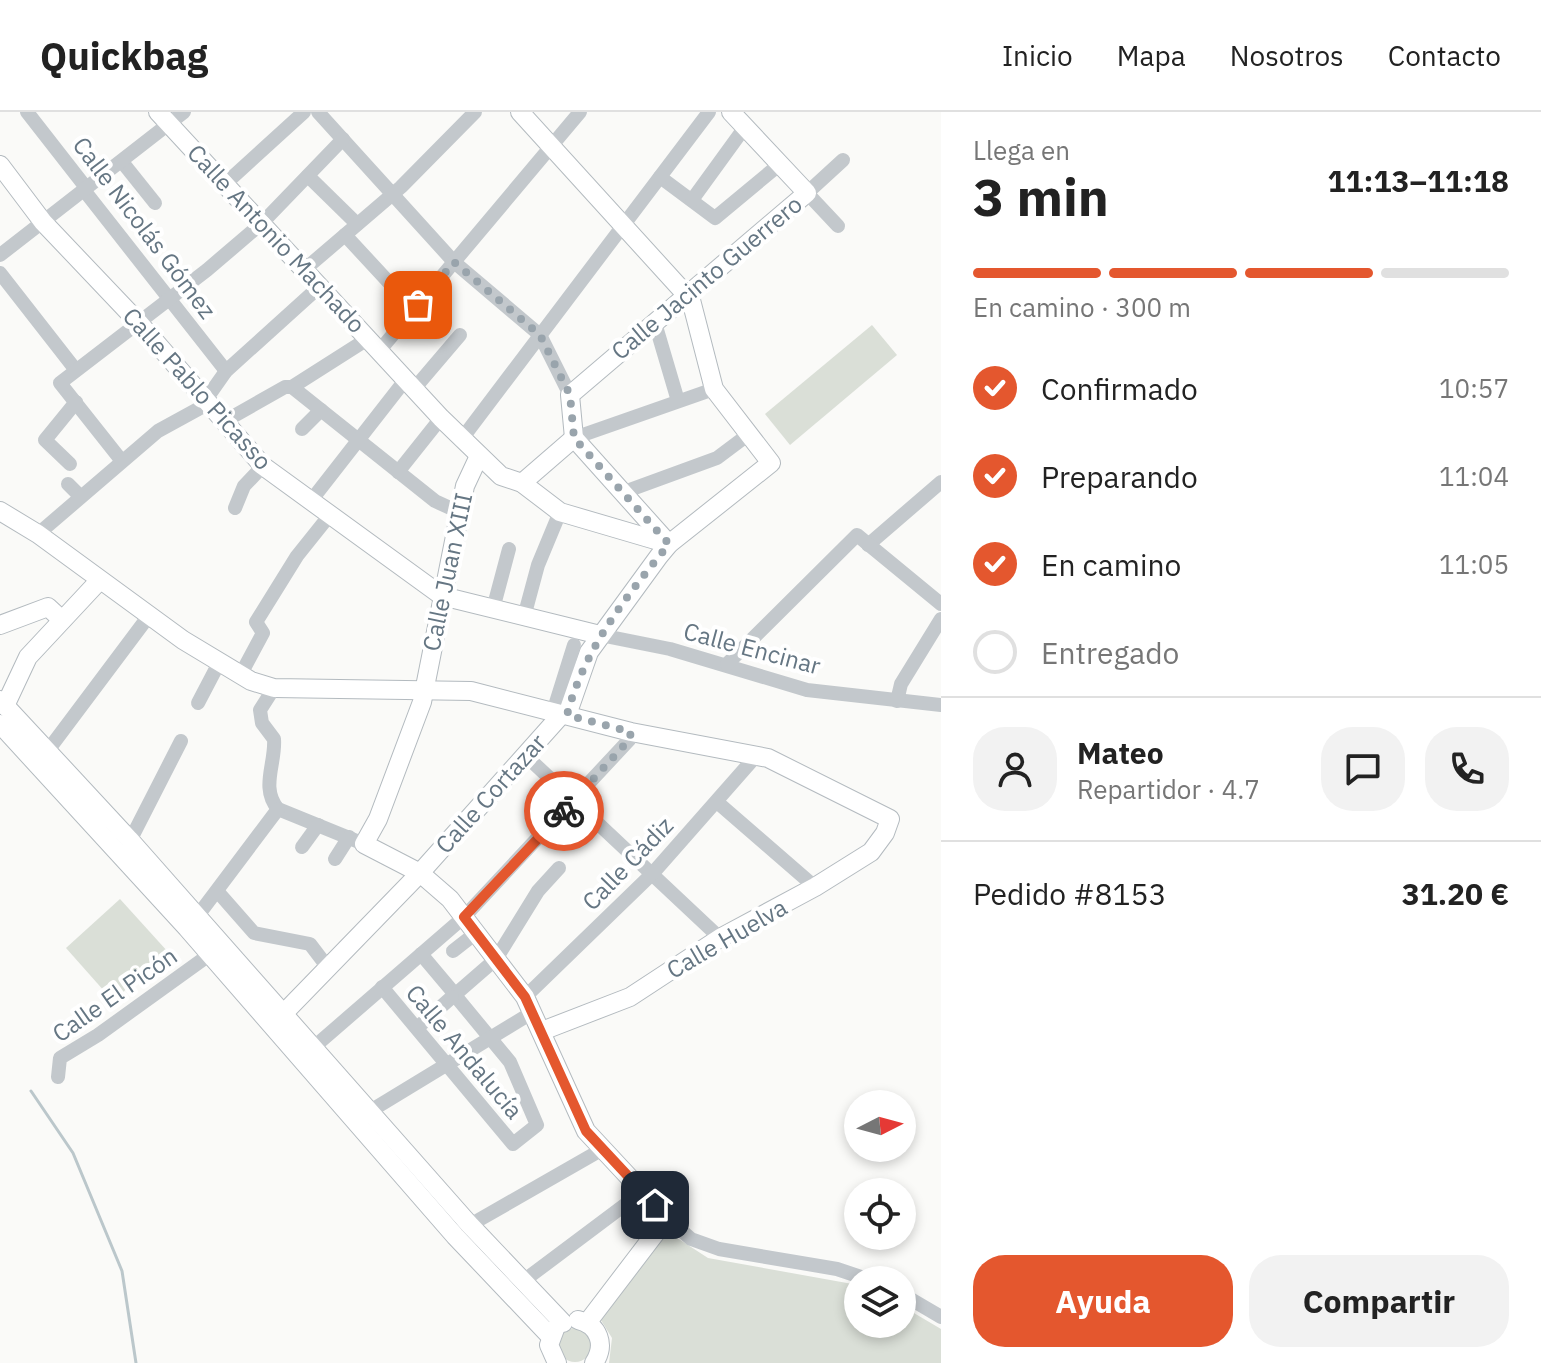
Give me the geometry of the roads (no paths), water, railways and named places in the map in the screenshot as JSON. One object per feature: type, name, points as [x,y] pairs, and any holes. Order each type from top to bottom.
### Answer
[{"type":"street","name":"Calle Nicolás Gómez","points":[[27,112],[226,371]]},
{"type":"street","points":[[0,255],[123,163],[164,119],[184,112]]},
{"type":"street","points":[[225,184],[304,112]]},
{"type":"street","points":[[318,112],[454,262],[540,335],[570,395],[574,438],[669,544]]},
{"type":"street","points":[[304,270],[393,192],[475,112]]},
{"type":"street","points":[[520,112],[624,222],[687,296],[714,389],[771,463],[669,544],[600,635],[561,714]]},
{"type":"street","points":[[225,421],[285,387],[292,387],[374,344],[454,262],[580,112]]},
{"type":"street","points":[[461,440],[709,112]]},
{"type":"street","points":[[731,112],[838,226]]},
{"type":"street","name":"Calle Antonio Machado","points":[[164,119],[461,440],[501,476],[522,483],[560,512],[669,544]]},
{"type":"street","points":[[692,200],[745,127]]},
{"type":"street","points":[[121,460],[60,383],[170,299],[262,223],[343,139]]},
{"type":"street","name":"Calle Jacinto Guerrero","points":[[570,395],[843,160]]},
{"type":"street","points":[[123,163],[155,203]]},
{"type":"street","points":[[660,177],[715,218],[780,164]]},
{"type":"street","name":"Calle Pablo Picasso","points":[[0,165],[43,222],[139,323],[263,466],[442,596]]},
{"type":"street","points":[[308,176],[357,224]]},
{"type":"street","points":[[345,235],[405,304]]},
{"type":"street","points":[[0,273],[75,369]]},
{"type":"street","points":[[38,534],[121,460],[158,431],[207,401],[226,371],[319,287]]},
{"type":"street","points":[[655,323],[678,401]]},
{"type":"street","points":[[310,502],[358,441],[460,335]]},
{"type":"street","points":[[292,387],[435,501],[459,512]]},
{"type":"street","points":[[522,483],[574,438],[714,389]]},
{"type":"street","points":[[70,464],[45,440],[76,402]]},
{"type":"street","points":[[302,429],[321,410]]},
{"type":"street","points":[[398,472],[441,418]]},
{"type":"street","points":[[624,492],[717,458],[749,434]]},
{"type":"street","name":"Calle Juan XIII","points":[[357,840],[401,760],[424,689],[465,486],[479,456]]},
{"type":"street","points":[[235,508],[244,486],[263,466]]},
{"type":"street","points":[[868,545],[941,482]]},
{"type":"street","points":[[68,484],[80,496]]},
{"type":"street","points":[[0,511],[38,534],[148,617],[241,674],[274,688],[471,691],[631,732],[756,756]]},
{"type":"street","points":[[524,617],[538,565],[560,512]]},
{"type":"street","points":[[241,674],[263,633],[256,622],[297,556],[329,516]]},
{"type":"street","points":[[727,664],[857,535],[941,604]]},
{"type":"street","points":[[493,609],[509,549]]},
{"type":"street","points":[[98,582],[28,657],[2,710],[193,922],[462,1230],[557,1330]]},
{"type":"street","points":[[442,596],[600,635]]},
{"type":"street","points":[[0,625],[48,607],[62,620]]},
{"type":"street","points":[[43,757],[148,617]]},
{"type":"street","points":[[897,701],[901,684],[941,619]]},
{"type":"street","name":"Calle Encinar","points":[[600,635],[727,664],[758,677],[807,690],[941,705]]},
{"type":"street","points":[[561,714],[574,645]]},
{"type":"street","points":[[198,703],[220,661]]},
{"type":"street","points":[[274,688],[260,710],[262,723],[274,739],[270,800],[278,809],[357,840],[420,873],[450,899],[529,1004],[575,1111],[601,1150],[667,1218],[691,1239],[719,1249],[844,1271]]},
{"type":"street","name":"Calle Cortazar","points":[[278,1019],[420,873],[561,714]]},
{"type":"street","points":[[314,1047],[464,917],[629,740],[631,732]]},
{"type":"street","points":[[123,844],[181,741]]},
{"type":"street","points":[[525,755],[720,938]]},
{"type":"street","name":"Calle Cádiz","points":[[362,1116],[491,1037],[529,1004],[653,873],[756,756]]},
{"type":"street","name":"Calle Huelva","points":[[542,1031],[630,997],[720,938],[815,887],[871,852],[885,833],[890,819],[768,758],[756,756]]},
{"type":"street","points":[[717,802],[815,887]]},
{"type":"street","points":[[193,922],[278,809]]},
{"type":"street","points":[[302,847],[318,825]]},
{"type":"street","points":[[335,859],[357,840]]},
{"type":"street","points":[[417,1028],[496,959],[538,891],[559,868]]},
{"type":"street","points":[[218,892],[254,933],[310,944],[329,969]]},
{"type":"street","points":[[193,922],[209,955],[278,1019],[314,1047],[362,1116]]},
{"type":"street","points":[[453,951],[476,933]]},
{"type":"street","points":[[421,954],[491,1037]]},
{"type":"street","name":"Calle El Picón","points":[[58,1077],[60,1058],[98,1035],[209,955]]},
{"type":"street","name":"Calle Andalucía","points":[[382,987],[513,1144],[537,1125],[510,1062],[491,1037]]},
{"type":"street","points":[[462,1230],[601,1150]]},
{"type":"street","points":[[522,1282],[642,1192]]},
{"type":"street","points":[[587,1323],[667,1218]]},
{"type":"street","points":[[462,1230],[522,1282],[557,1330]]},
{"type":"street","points":[[916,1302],[941,1317]]},
{"type":"street","points":[[557,1363],[551,1353],[557,1330],[577,1320],[587,1323],[598,1334],[601,1343],[594,1363]]},
{"type":"waterway","points":[[31,1091],[73,1153],[122,1271],[136,1363]]}]
